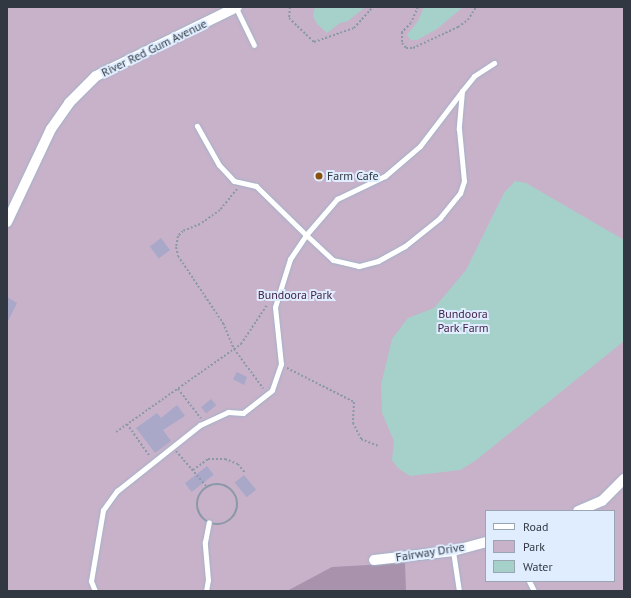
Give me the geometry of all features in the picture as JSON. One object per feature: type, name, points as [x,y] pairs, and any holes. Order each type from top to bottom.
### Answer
[{"type":"street","name":"River Red Gum Avenue","points":[[7,222],[51,129],[69,102],[96,76],[236,7]]},
{"type":"street","points":[[580,510],[602,501],[624,479]]},
{"type":"street","name":"Fairway Drive","points":[[374,560],[453,551],[485,542]]},
{"type":"lane","points":[[236,7],[254,45]]},
{"type":"lane","points":[[95,591],[91,581],[102,510],[116,491],[205,423],[228,412],[243,413],[272,390],[281,364],[275,307],[290,259],[306,235],[338,199],[385,176],[420,146],[474,76],[494,63]]},
{"type":"lane","points":[[197,126],[219,165],[234,182],[256,186],[333,260],[358,266],[378,261],[405,246],[440,218],[460,193],[464,181],[459,129],[462,91]]},
{"type":"lane","points":[[206,591],[208,580],[205,542],[209,522]]},
{"type":"lane","points":[[453,551],[459,591]]},
{"type":"lane","points":[[530,582],[534,591]]},
{"type":"path","points":[[290,7],[289,18],[314,42],[354,28],[373,7]]},
{"type":"path","points":[[418,7],[411,23],[402,32],[406,48],[413,48],[458,27],[468,20],[476,7]]},
{"type":"path","points":[[242,183],[220,210],[200,224],[187,227],[176,242],[178,256],[223,323],[234,349],[267,394]]},
{"type":"path","points":[[116,432],[241,344],[267,306],[278,298]]},
{"type":"path","points":[[281,364],[354,402],[353,423],[361,439],[378,446]]},
{"type":"path","points":[[178,389],[205,423]]},
{"type":"path","points":[[127,424],[153,462]]},
{"type":"path","points":[[173,447],[207,486]]},
{"type":"path","points":[[193,470],[208,459],[225,459],[238,464],[245,473]]},
{"type":"path","points":[[218,483],[226,485],[232,490],[238,505],[231,519],[224,523],[209,522],[203,517],[197,503],[199,495],[207,486],[218,483]]},
{"type":"green space","name":"Bundoora Park","points":[[7,7],[624,7],[624,591],[7,591]]},
{"type":"shaded area","points":[[405,563],[406,591],[287,591],[332,567]]},
{"type":"water","points":[[315,7],[365,7],[348,21],[340,23],[327,33],[317,24],[313,16]]},
{"type":"water","points":[[424,7],[463,7],[437,29],[417,40],[411,40],[407,35],[418,21]]},
{"type":"water","points":[[515,181],[526,183],[624,240],[624,341],[475,461],[460,470],[410,476],[398,468],[392,460],[394,441],[382,413],[381,385],[392,339],[408,318],[434,308],[466,270],[504,193]]},
{"type":"building","points":[[161,238],[170,250],[159,258],[150,246]]},
{"type":"building","points":[[7,297],[17,303],[7,323]]},
{"type":"building","points":[[237,372],[247,377],[244,385],[233,379]]},
{"type":"building","points":[[211,399],[216,405],[206,413],[201,407]]},
{"type":"building","points":[[177,405],[185,416],[163,430],[171,441],[155,453],[136,428],[157,413],[161,418]]},
{"type":"building","points":[[207,466],[214,475],[192,492],[185,483]]},
{"type":"building","points":[[244,475],[256,490],[247,497],[235,483]]},
{"type":"place","name":"Farm Cafe","points":[[319,176]]},
{"type":"park label","name":"Bundoora Park Farm","points":[[463,321]]}]
